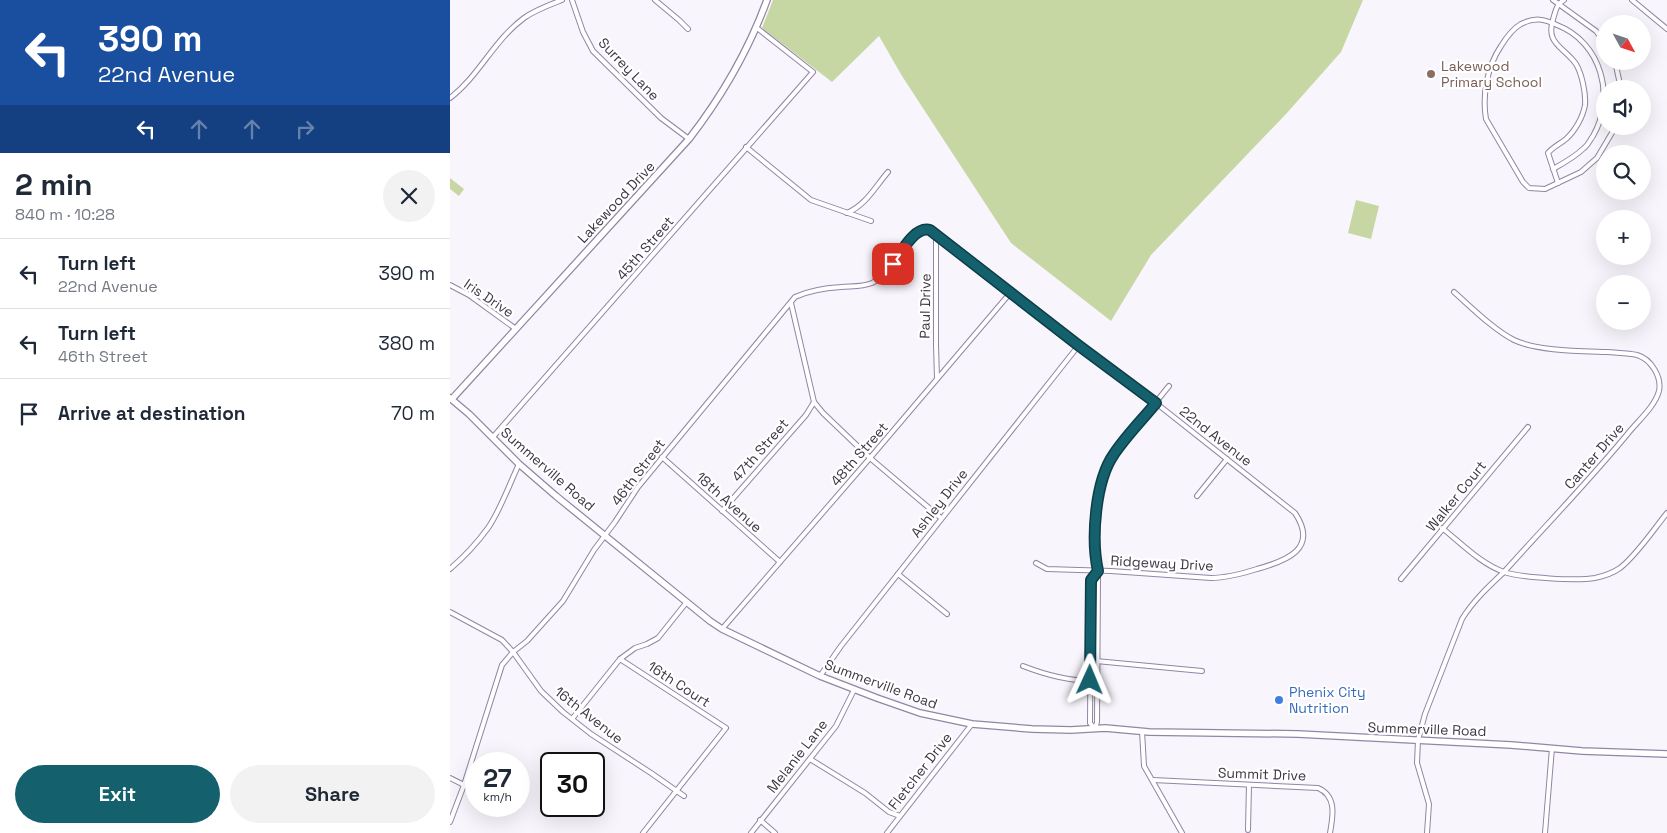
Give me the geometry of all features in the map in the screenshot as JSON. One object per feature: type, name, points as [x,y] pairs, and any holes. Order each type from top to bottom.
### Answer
[{"type":"main road","name":"Lakewood Drive","points":[[451,398],[689,139],[724,90],[745,54],[767,0]]},
{"type":"main road","name":"Summerville Road","points":[[451,398],[519,464],[686,602],[722,629],[820,676],[920,713],[972,724],[1032,729],[1105,728],[1142,731],[1283,734],[1667,754]]},
{"type":"street","points":[[450,98],[462,88],[511,30],[524,18],[539,9],[562,0]]},
{"type":"street","name":"Surrey Lane","points":[[572,0],[583,32],[593,51],[661,118],[689,139]]},
{"type":"street","points":[[655,0],[688,30]]},
{"type":"street","points":[[1553,0],[1596,31]]},
{"type":"street","points":[[1558,183],[1548,153],[1553,147],[1566,139],[1576,126],[1585,106],[1582,78],[1575,64],[1553,41],[1552,22],[1558,3],[1564,0]]},
{"type":"street","points":[[1632,0],[1667,29]]},
{"type":"street","points":[[1553,169],[1572,158],[1585,147],[1600,124],[1604,106],[1600,68],[1584,42],[1563,27],[1542,19],[1521,24],[1510,33],[1493,57],[1489,67],[1484,107],[1486,119],[1529,188],[1545,189],[1581,172],[1597,158],[1611,135]]},
{"type":"street","name":"45th Street","points":[[493,437],[813,72],[757,28]]},
{"type":"street","points":[[746,147],[816,203],[822,203],[871,221]]},
{"type":"street","points":[[847,213],[857,209],[888,172]]},
{"type":"street","name":"46th Street","points":[[450,822],[464,785],[502,665],[513,652],[527,641],[563,601],[594,550],[606,536],[638,487],[662,457],[795,297],[806,292],[871,284],[881,277],[893,264],[914,235],[920,230],[926,229],[936,233]]},
{"type":"street","name":"22nd Avenue","points":[[936,233],[1295,513],[1302,524],[1304,536]]},
{"type":"street","name":"Paul Drive","points":[[936,233],[936,345],[938,380]]},
{"type":"street","name":"Iris Drive","points":[[450,285],[469,295],[516,329]]},
{"type":"street","name":"48th Street","points":[[722,629],[938,380],[1011,292]]},
{"type":"street","name":"Canter Drive","points":[[1427,833],[1429,804],[1417,763],[1418,740],[1462,619],[1493,582],[1601,466],[1654,402],[1659,391],[1658,374],[1642,357],[1536,346],[1513,339],[1454,292]]},
{"type":"street","points":[[791,303],[814,402],[870,458],[941,518]]},
{"type":"street","name":"Ashley Drive","points":[[820,676],[841,646],[1078,345]]},
{"type":"street","points":[[1095,729],[1098,680],[1098,571],[1095,560],[1097,500],[1101,482],[1113,455],[1169,386]]},
{"type":"street","name":"47th Street","points":[[722,511],[806,415],[814,402]]},
{"type":"street","name":"Walker Court","points":[[1401,579],[1528,427]]},
{"type":"street","name":"18th Avenue","points":[[662,457],[780,562]]},
{"type":"street","points":[[1197,496],[1226,459]]},
{"type":"street","points":[[450,569],[488,528],[497,513],[519,464]]},
{"type":"street","points":[[1442,528],[1479,558],[1504,572],[1563,579],[1593,578],[1610,573],[1628,560],[1667,513]]},
{"type":"street","name":"Ridgeway Drive","points":[[1036,563],[1047,569],[1211,578],[1235,576],[1291,557],[1300,548],[1304,536]]},
{"type":"street","points":[[1095,729],[1090,723],[1091,580],[1098,571]]},
{"type":"street","points":[[898,574],[948,614]]},
{"type":"street","points":[[572,720],[620,659],[635,648],[658,638],[686,602]]},
{"type":"street","name":"16th Avenue","points":[[450,612],[502,640],[542,692],[572,720],[684,796]]},
{"type":"street","name":"16th Court","points":[[620,659],[726,728],[676,792]]},
{"type":"street","points":[[1091,661],[1202,670]]},
{"type":"street","points":[[1023,666],[1051,676],[1081,681],[1098,680]]},
{"type":"street","name":"Melanie Lane","points":[[751,833],[836,726],[854,690]]},
{"type":"street","name":"Fletcher Drive","points":[[887,833],[972,724]]},
{"type":"street","points":[[1142,731],[1144,766],[1182,833]]},
{"type":"street","points":[[1546,833],[1552,748]]},
{"type":"street","points":[[810,759],[865,793],[889,812],[900,816]]},
{"type":"street","points":[[450,778],[464,785]]},
{"type":"street","name":"Summit Drive","points":[[1153,780],[1306,786],[1324,790],[1333,806],[1330,833]]},
{"type":"street","points":[[1248,830],[1249,785]]},
{"type":"street","points":[[644,833],[676,792]]},
{"type":"street","points":[[760,820],[775,833]]},
{"type":"green space","points":[[773,0],[1363,0],[1341,52],[1286,114],[1151,255],[1111,321],[1011,243],[902,76],[879,36],[832,82],[762,28]]},
{"type":"green space","points":[[450,178],[464,189],[459,196],[450,189]]},
{"type":"green space","points":[[1356,200],[1379,206],[1371,239],[1348,233]]},
{"type":"place","name":"Lakewood Primary School","points":[[1431,74]]},
{"type":"place","name":"Phenix City Nutrition","points":[[1279,700]]},
{"type":"route","points":[[893,264],[914,235],[920,230],[926,229],[936,233],[1078,345],[1156,403],[1113,455],[1101,482],[1096,518],[1095,560],[1098,571],[1091,580],[1090,680]]}]
